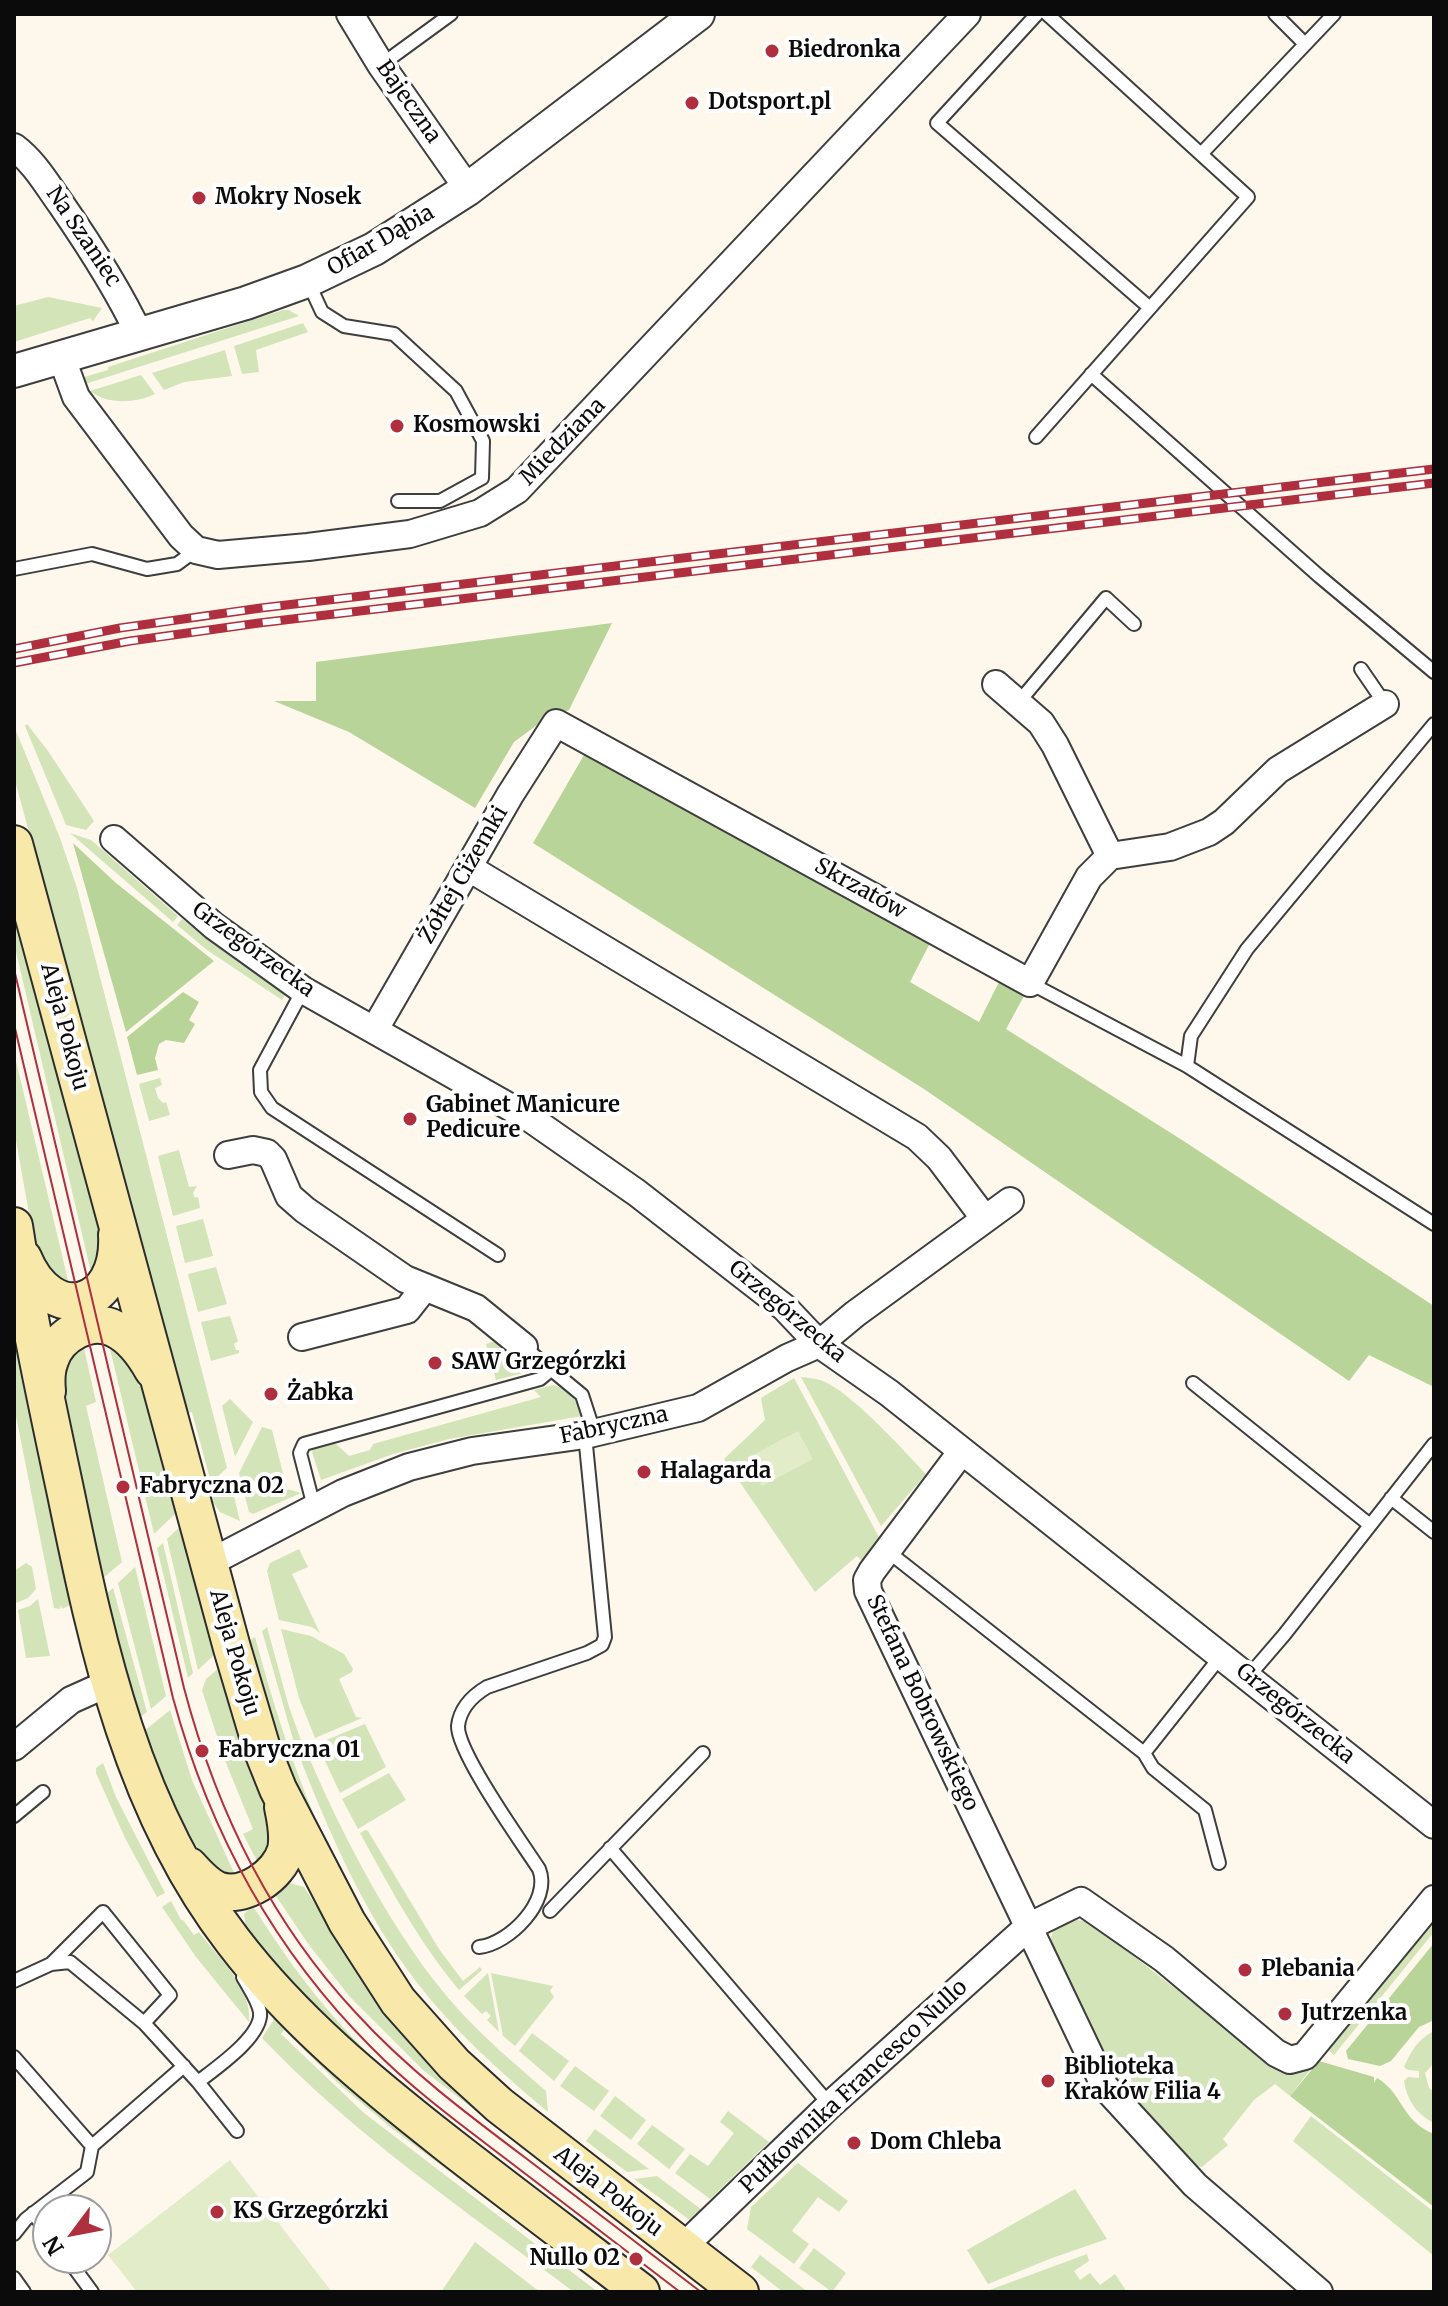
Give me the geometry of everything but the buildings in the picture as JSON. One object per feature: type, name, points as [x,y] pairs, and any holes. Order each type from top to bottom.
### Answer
[{"type":"main road","name":"Aleja Pokoju","points":[[14,844],[209,1563],[262,1749],[278,1789],[359,1944],[383,1982],[435,2045],[525,2127],[740,2292]]},
{"type":"main road","points":[[14,1226],[24,1259],[39,1286],[59,1299],[79,1300],[101,1289],[113,1271],[117,1244],[114,1209]]},
{"type":"main road","points":[[14,1226],[48,1411],[109,1683],[135,1762],[173,1846],[231,1940],[306,2023],[357,2071],[641,2292]]},
{"type":"main road","points":[[48,1411],[47,1373],[54,1352],[71,1334],[98,1324],[113,1327],[137,1346],[148,1360],[163,1393]]},
{"type":"main road","points":[[173,1846],[209,1886],[233,1892],[250,1888],[272,1873],[285,1854],[287,1829],[278,1789]]},
{"type":"street","name":"Bajeczna","points":[[350,14],[381,65],[468,189]]},
{"type":"street","name":"Ofiar Dąbia","points":[[14,371],[246,303],[307,281],[374,249],[468,189],[698,14]]},
{"type":"street","name":"Miedziana","points":[[196,550],[218,555],[410,534],[485,509],[517,490],[967,14]]},
{"type":"street","name":"Na Szaniec","points":[[14,147],[33,164],[69,216],[121,295],[140,336]]},
{"type":"street","points":[[61,356],[76,397],[181,536],[196,550]]},
{"type":"street","points":[[996,684],[1041,723],[1110,856]]},
{"type":"street","points":[[1030,983],[1089,877],[1110,856],[1170,847],[1209,832],[1224,822],[1278,770],[1385,704]]},
{"type":"street","name":"Żółtej Ciżemki","points":[[375,1029],[510,795],[556,723]]},
{"type":"street","name":"Skrzatów","points":[[556,723],[1030,983]]},
{"type":"street","name":"Grzegórzecka","points":[[114,839],[214,926],[303,990],[531,1119],[637,1193],[785,1308],[819,1344],[858,1370],[962,1451],[1434,1825]]},
{"type":"street","points":[[469,868],[917,1137],[953,1175],[985,1219]]},
{"type":"street","points":[[228,1155],[253,1150],[267,1153],[293,1200],[405,1279],[472,1305],[524,1347]]},
{"type":"street","name":"Fabryczna","points":[[209,1563],[367,1481],[433,1459],[590,1434],[698,1408],[787,1358],[819,1344],[1010,1201]]},
{"type":"street","points":[[302,1337],[407,1310],[425,1287]]},
{"type":"street","name":"Stefana Bobrowskiego","points":[[962,1451],[886,1550],[867,1580],[868,1591],[1105,2087],[1195,2185],[1319,2292]]},
{"type":"street","points":[[14,1747],[71,1700],[109,1683]]},
{"type":"street","points":[[1028,1927],[1081,1901],[1164,1959],[1276,2053],[1290,2060],[1305,2056],[1434,1899]]},
{"type":"street","name":"Pułkownika Francesco Nullo","points":[[682,2248],[830,2105],[1028,1927]]},
{"type":"lane","points":[[1037,14],[937,123],[1150,308]]},
{"type":"lane","points":[[1036,437],[1248,197],[1047,14]]},
{"type":"lane","points":[[1275,14],[1305,44]]},
{"type":"lane","points":[[1202,153],[1334,14]]},
{"type":"lane","points":[[381,65],[449,15]]},
{"type":"lane","points":[[307,281],[322,312],[344,326],[394,334],[456,391],[483,441],[482,478],[440,501],[398,501]]},
{"type":"lane","points":[[1091,374],[1319,576],[1434,672]]},
{"type":"lane","points":[[472,483],[485,509]]},
{"type":"lane","points":[[14,569],[92,554],[147,569],[177,564],[196,550]]},
{"type":"lane","points":[[1018,703],[1106,598],[1134,624]]},
{"type":"lane","points":[[1361,669],[1385,704]]},
{"type":"lane","points":[[1187,1066],[1191,1036],[1247,949],[1434,724]]},
{"type":"lane","points":[[1030,983],[1187,1066],[1434,1223]]},
{"type":"lane","points":[[303,990],[260,1070],[261,1092],[272,1108],[498,1255]]},
{"type":"lane","points":[[479,1947],[498,1941],[514,1930],[538,1897],[542,1883],[539,1869],[459,1737],[462,1710],[487,1687],[587,1653],[602,1645],[605,1637],[587,1403],[582,1395],[524,1347]]},
{"type":"lane","points":[[314,1507],[300,1453],[304,1444],[540,1379],[552,1369]]},
{"type":"lane","points":[[1193,1383],[1370,1525]]},
{"type":"lane","points":[[1247,1678],[1434,1444]]},
{"type":"lane","points":[[1391,1498],[1434,1532]]},
{"type":"lane","points":[[886,1550],[1144,1753],[1153,1768],[1205,1810],[1219,1863]]},
{"type":"lane","points":[[1144,1753],[1221,1656]]},
{"type":"lane","points":[[550,1911],[703,1753]]},
{"type":"lane","points":[[14,1816],[43,1792]]},
{"type":"lane","points":[[610,1848],[830,2105]]},
{"type":"lane","points":[[51,1964],[103,1912],[170,1995],[144,2023]]},
{"type":"lane","points":[[198,2082],[252,2035],[260,2021],[258,2005],[243,1976],[231,1940]]},
{"type":"lane","points":[[14,1981],[51,1964],[70,1962],[144,2023],[198,2082],[237,2131]]},
{"type":"lane","points":[[14,2057],[92,2146]]},
{"type":"lane","points":[[58,2194],[87,2172],[92,2146],[184,2066]]},
{"type":"lane","points":[[14,2234],[32,2214]]},
{"type":"lane","points":[[79,2274],[92,2292]]},
{"type":"lane","points":[[14,2278],[24,2292]]},
{"type":"green space","points":[[48,297],[102,308],[93,321],[90,318],[14,342],[14,306]]},
{"type":"green space","points":[[283,310],[299,316],[82,385],[81,378],[108,370],[108,367]]},
{"type":"green space","points":[[303,323],[308,332],[256,350],[259,372],[242,374],[234,346]]},
{"type":"green space","points":[[225,350],[232,376],[184,382],[164,390],[152,373]]},
{"type":"green space","points":[[141,375],[155,394],[122,401],[104,399],[90,391]]},
{"type":"green space","points":[[612,623],[569,710],[537,725],[514,742],[475,808],[349,732],[274,701],[316,701],[316,662]]},
{"type":"green space","points":[[27,724],[94,821],[86,830],[66,825],[25,726]]},
{"type":"green space","points":[[14,726],[77,888],[227,1468],[207,1486],[205,1481],[210,1479],[192,1412],[187,1413],[14,777]]},
{"type":"green space","points":[[584,755],[930,943],[910,982],[979,1022],[999,982],[1024,996],[1006,1029],[1182,1140],[1434,1306],[1434,1387],[1369,1355],[1349,1381],[924,1089],[533,843]]},
{"type":"green space","points":[[70,833],[91,840],[178,916],[173,922]]},
{"type":"green space","points":[[73,843],[116,883],[214,961],[126,1032]]},
{"type":"green space","points":[[14,907],[107,1249],[93,1281],[14,943]]},
{"type":"green space","points":[[182,919],[286,994],[282,1000],[207,950],[177,925]]},
{"type":"green space","points":[[183,992],[199,1002],[189,1020],[195,1024],[184,1043],[166,1040],[159,1044],[155,1058],[158,1070],[137,1075],[127,1037]]},
{"type":"green space","points":[[14,1052],[70,1289],[39,1270],[14,1129]]},
{"type":"green space","points":[[160,1078],[162,1085],[155,1088],[158,1098],[166,1102],[170,1115],[149,1121],[139,1084]]},
{"type":"green space","points":[[179,1150],[189,1187],[197,1186],[193,1193],[195,1198],[198,1197],[200,1208],[173,1216],[158,1156]]},
{"type":"green space","points":[[203,1219],[213,1256],[185,1263],[176,1226]]},
{"type":"green space","points":[[216,1267],[227,1304],[198,1312],[188,1274]]},
{"type":"green space","points":[[230,1316],[238,1341],[234,1344],[239,1353],[211,1361],[201,1322]]},
{"type":"green space","points":[[14,1318],[72,1604],[62,1609],[61,1605],[60,1609],[54,1608],[14,1406]]},
{"type":"green space","points":[[107,1336],[138,1366],[177,1512],[154,1534]]},
{"type":"green space","points":[[82,1339],[96,1402],[86,1406],[122,1562],[102,1579],[61,1371]]},
{"type":"green space","points":[[495,1341],[528,1368],[527,1372],[496,1380],[486,1344]]},
{"type":"green space","points":[[801,1377],[820,1380],[846,1396],[926,1474],[881,1526]]},
{"type":"green space","points":[[794,1378],[881,1541],[863,1562],[857,1556],[815,1592],[724,1459],[765,1420],[761,1398]]},
{"type":"green space","points":[[553,1385],[572,1396],[582,1416],[449,1439],[393,1454],[321,1480],[313,1448],[335,1443],[349,1456],[370,1450],[373,1444],[541,1397],[534,1390]]},
{"type":"green space","points":[[230,1399],[253,1422],[235,1457],[222,1406]]},
{"type":"green space","points":[[262,1427],[272,1430],[287,1489],[301,1493],[253,1514],[249,1512],[239,1473]]},
{"type":"green space","points":[[798,1431],[813,1459],[762,1486],[747,1458]]},
{"type":"green space","points":[[230,1480],[240,1521],[220,1512],[209,1497]]},
{"type":"green space","points":[[181,1526],[216,1653],[198,1670],[167,1539]]},
{"type":"green space","points":[[163,1543],[193,1673],[188,1678],[157,1548]]},
{"type":"green space","points":[[299,1549],[308,1567],[292,1574],[320,1633],[312,1627],[279,1620],[267,1571],[270,1563]]},
{"type":"green space","points":[[26,1563],[32,1567],[36,1589],[28,1598],[16,1603],[14,1571]]},
{"type":"green space","points":[[135,1567],[166,1696],[151,1709],[118,1583]]},
{"type":"green space","points":[[113,1588],[147,1712],[138,1719],[105,1595]]},
{"type":"green space","points":[[38,1599],[50,1656],[26,1658],[18,1610]]},
{"type":"green space","points":[[267,1627],[302,1743],[295,1746],[262,1631]]},
{"type":"green space","points":[[281,1629],[311,1636],[344,1654],[353,1669],[339,1679],[356,1717],[362,1718],[315,1738],[299,1698]]},
{"type":"green space","points":[[255,1637],[282,1729],[335,1863],[382,1946],[423,2003],[466,2050],[462,2055],[423,2014],[323,1851],[277,1739],[249,1641]]},
{"type":"green space","points":[[220,1667],[240,1740],[272,1825],[269,1847],[258,1863],[243,1834],[253,1829],[224,1758],[202,1690],[206,1679]]},
{"type":"green space","points":[[170,1710],[192,1780],[235,1875],[220,1875],[195,1843],[175,1808],[150,1751],[143,1732]]},
{"type":"green space","points":[[365,1724],[386,1767],[340,1793],[317,1744]]},
{"type":"green space","points":[[306,1750],[353,1851],[413,1951],[467,2019],[546,2091],[548,2112],[461,2033],[396,1954],[363,1899],[335,1842],[298,1753]]},
{"type":"green space","points":[[103,1763],[116,1797],[165,1893],[157,1897],[125,1838],[96,1773],[96,1768]]},
{"type":"green space","points":[[389,1773],[406,1800],[358,1829],[342,1799]]},
{"type":"green space","points":[[365,1830],[439,1949],[463,1981],[480,1967],[482,1970],[459,1990],[418,1934],[394,1894],[360,1833]]},
{"type":"green space","points":[[290,1883],[304,1887],[347,1954],[709,2284],[708,2290],[423,2070],[350,1997],[309,1945],[274,1893]]},
{"type":"green space","points":[[171,1901],[181,1920],[194,1935],[199,1932],[233,1974],[249,2009],[249,2022],[196,1957],[162,1907]]},
{"type":"green space","points":[[253,1906],[317,1997],[418,2106],[306,2004],[246,1928],[244,1914]]},
{"type":"green space","points":[[1434,1916],[1434,1932],[1334,2055],[1327,2049]]},
{"type":"green space","points":[[1077,1920],[1090,1922],[1278,2069],[1296,2071],[1313,2066],[1290,2096],[1275,2084],[1254,2100],[1223,2139],[1228,2145],[1202,2167],[1190,2165],[1116,2082],[1047,1950],[1054,1928]]},
{"type":"green space","points":[[1434,1943],[1434,2020],[1419,2027],[1391,2061],[1380,2066],[1348,2059],[1346,2051]]},
{"type":"green space","points":[[488,1973],[499,2032],[487,2020],[491,2016],[486,2011],[482,2014],[464,1996]]},
{"type":"green space","points":[[491,1973],[553,1986],[550,1991],[554,1997],[515,2046],[503,2036]]},
{"type":"green space","points":[[273,2009],[608,2286],[610,2292],[390,2127],[339,2084],[284,2030],[281,2034],[364,2113],[598,2292],[574,2292],[373,2140],[262,2038],[273,2021]]},
{"type":"green space","points":[[1434,2031],[1434,2063],[1425,2073],[1429,2088],[1434,2092],[1434,2123],[1417,2111],[1405,2088],[1404,2081],[1408,2077],[1419,2078],[1419,2071],[1404,2067],[1416,2046]]},
{"type":"green space","points":[[532,2033],[569,2061],[554,2081],[519,2051]]},
{"type":"green space","points":[[1319,2061],[1374,2077],[1374,2083],[1377,2078],[1393,2092],[1415,2122],[1434,2134],[1434,2207],[1290,2096]]},
{"type":"green space","points":[[575,2066],[609,2091],[594,2111],[560,2086]]},
{"type":"green space","points":[[615,2096],[646,2120],[631,2140],[600,2116]]},
{"type":"green space","points":[[728,2111],[769,2142],[710,2199],[675,2173],[690,2154],[708,2166],[734,2133],[720,2122]]},
{"type":"green space","points":[[1311,2116],[1434,2212],[1434,2256],[1293,2141]]},
{"type":"green space","points":[[652,2125],[685,2149],[669,2169],[637,2144]]},
{"type":"green space","points":[[595,2129],[649,2169],[627,2172],[586,2141]]},
{"type":"green space","name":"KS Grzegórzki","points":[[230,2160],[332,2292],[137,2292],[112,2260],[112,2252]]},
{"type":"green space","points":[[798,2163],[848,2201],[839,2212],[818,2197],[792,2231],[809,2244],[794,2264],[747,2229],[751,2207]]},
{"type":"green space","points":[[657,2176],[706,2213],[691,2221],[634,2179]]},
{"type":"green space","points":[[1075,2189],[1107,2239],[988,2284],[967,2250]]},
{"type":"green space","points":[[475,2242],[540,2292],[441,2292]]},
{"type":"green space","points":[[814,2248],[846,2273],[832,2292],[799,2268]]},
{"type":"green space","points":[[1087,2254],[1089,2261],[1074,2271],[1080,2280],[1090,2273],[1100,2285],[1115,2274],[1127,2292],[984,2292]]},
{"type":"green space","points":[[760,2255],[808,2292],[783,2292],[751,2267]]},
{"type":"tram line","points":[[14,969],[184,1688],[212,1777],[250,1861],[272,1902],[325,1978],[396,2053],[460,2108],[701,2292]]},
{"type":"tram line","points":[[14,1024],[173,1698],[205,1795],[249,1886],[304,1970],[371,2047],[454,2119],[680,2292]]},
{"type":"railway","points":[[14,649],[120,628],[261,608],[1434,469]]},
{"type":"railway","points":[[14,663],[130,641],[259,623],[1434,483]]},
{"type":"place","name":"Biedronka","points":[[772,51]]},
{"type":"place","name":"Dotsport.pl","points":[[692,103]]},
{"type":"place","name":"Mokry Nosek","points":[[199,198]]},
{"type":"place","name":"Kosmowski","points":[[397,426]]},
{"type":"place","name":"Gabinet Manicure Pedicure","points":[[410,1119]]},
{"type":"place","name":"SAW Grzegórzki","points":[[435,1363]]},
{"type":"place","name":"Żabka","points":[[271,1394]]},
{"type":"place","name":"Halagarda","points":[[644,1472]]},
{"type":"place","name":"Fabryczna 02","points":[[123,1487]]},
{"type":"place","name":"Fabryczna 01","points":[[202,1751]]},
{"type":"place","name":"Plebania","points":[[1245,1970]]},
{"type":"place","name":"Jutrzenka","points":[[1285,2014]]},
{"type":"place","name":"Biblioteka Kraków Filia 4","points":[[1048,2081]]},
{"type":"place","name":"Dom Chleba","points":[[854,2143]]},
{"type":"place","name":"KS Grzegórzki","points":[[217,2212]]},
{"type":"place","name":"Nullo 02","points":[[636,2259]]}]
